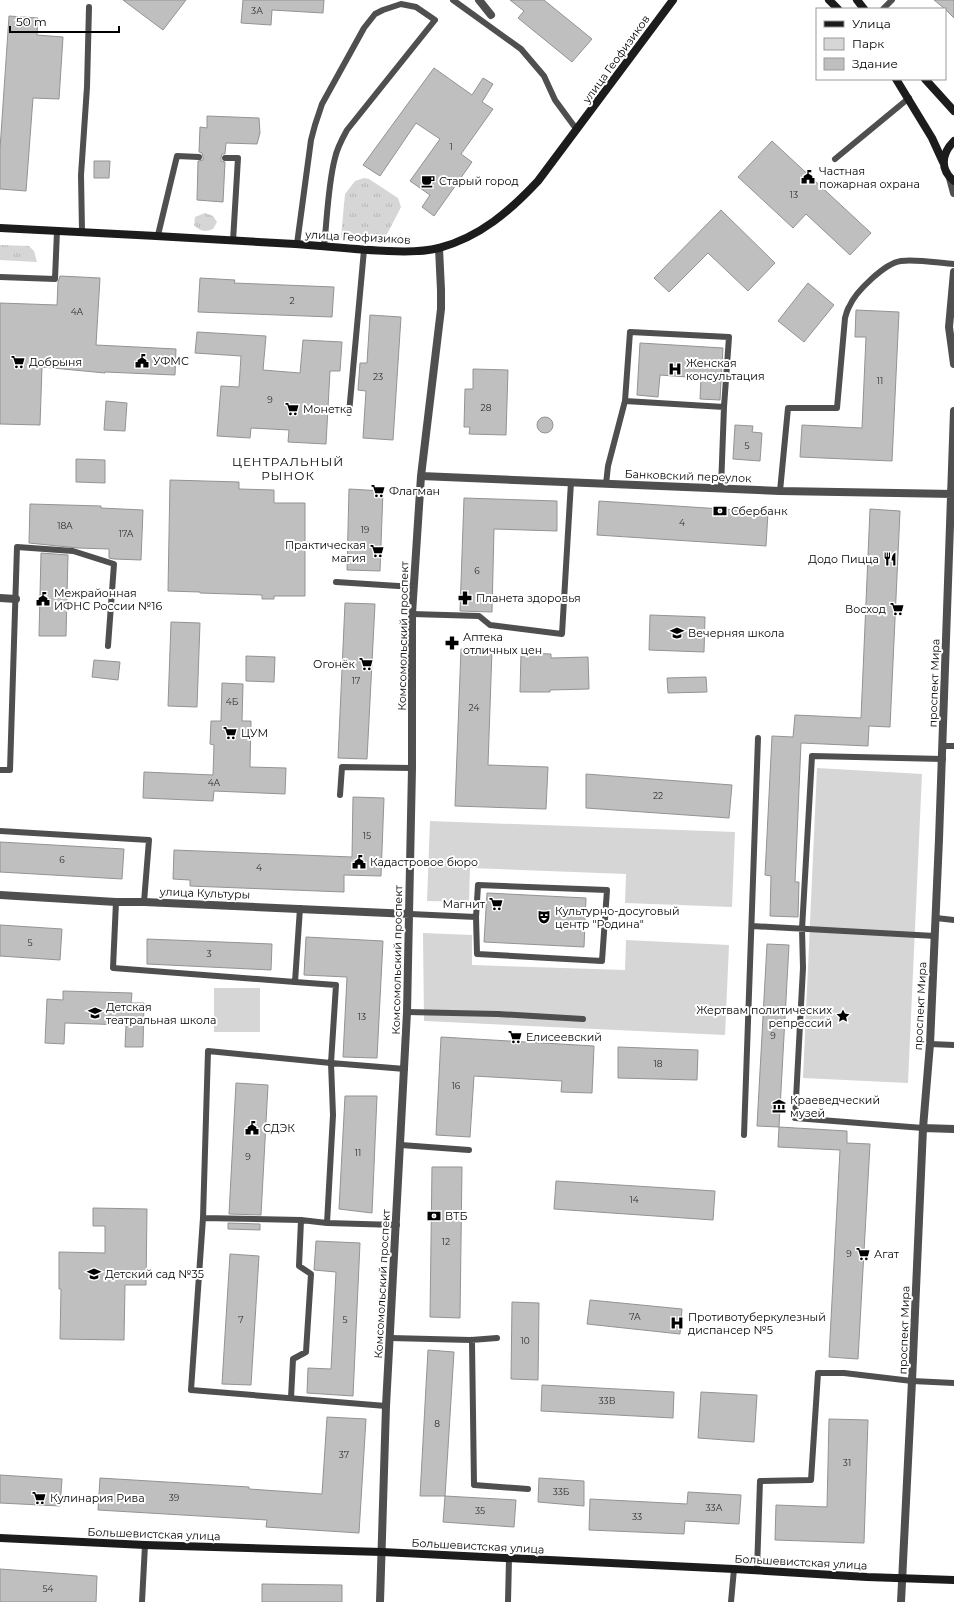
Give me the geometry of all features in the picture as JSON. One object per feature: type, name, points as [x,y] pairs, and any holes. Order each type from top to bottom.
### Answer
[{"type":"main road","name":"улица Геофизиков","points":[[0,228],[158,235],[408,252],[439,248],[458,242],[490,225],[520,200],[538,181],[673,0]]},
{"type":"main road","points":[[829,0],[837,8]]},
{"type":"main road","points":[[856,0],[863,8]]},
{"type":"main road","points":[[897,80],[932,138],[943,162],[945,171],[952,180]]},
{"type":"main road","points":[[926,80],[954,110]]},
{"type":"main road","points":[[943,162],[948,147],[954,141]]},
{"type":"main road","name":"Большевистская улица","points":[[0,1538],[145,1545],[382,1552],[954,1580]]},
{"type":"street","points":[[480,0],[491,16]]},
{"type":"street","points":[[952,180],[954,193]]},
{"type":"street","name":"Комсомольский проспект","points":[[380,1602],[386,1406],[408,1012],[412,768],[412,614],[421,476],[441,309],[439,248]]},
{"type":"street","points":[[954,272],[952,328],[954,364]]},
{"type":"street","name":"проспект Мира","points":[[901,1602],[923,1128],[930,1044],[936,918],[943,759],[954,411]]},
{"type":"street","name":"Банковский переулок","points":[[421,476],[780,491],[952,494]]},
{"type":"street","points":[[0,598],[16,599]]},
{"type":"street","name":"улица Культуры","points":[[0,895],[116,902],[300,908],[410,914]]},
{"type":"street","points":[[923,1128],[954,1129]]},
{"type":"lane","points":[[453,0],[521,49],[544,76],[555,100],[577,130]]},
{"type":"lane","points":[[885,8],[892,0]]},
{"type":"lane","points":[[297,244],[311,140],[322,104],[356,40],[375,14],[400,4],[416,7],[435,20],[347,130],[340,143],[332,171],[324,247]]},
{"type":"lane","points":[[82,231],[81,175],[87,87],[89,7]]},
{"type":"lane","points":[[835,159],[909,98]]},
{"type":"lane","points":[[158,235],[177,156],[198,157]]},
{"type":"lane","points":[[225,158],[238,158],[233,241]]},
{"type":"lane","points":[[0,277],[55,279],[57,231]]},
{"type":"lane","points":[[349,413],[364,250]]},
{"type":"lane","points":[[780,491],[788,408],[837,408],[845,318],[854,297],[881,271],[891,264],[901,261],[954,264]]},
{"type":"lane","points":[[606,484],[608,466],[625,401],[630,332],[729,337],[724,407],[721,488]]},
{"type":"lane","points":[[625,401],[724,407]]},
{"type":"lane","points":[[412,614],[478,616],[490,625],[562,634],[571,482]]},
{"type":"lane","points":[[0,770],[10,770],[17,547],[73,551],[114,564],[108,646]]},
{"type":"lane","points":[[336,582],[414,587]]},
{"type":"lane","points":[[744,1135],[758,738]]},
{"type":"lane","points":[[943,746],[954,746]]},
{"type":"lane","points":[[923,1128],[795,1118],[803,968],[802,929],[812,756],[943,759]]},
{"type":"lane","points":[[340,795],[342,767],[412,768]]},
{"type":"lane","points":[[0,831],[149,840],[144,902]]},
{"type":"lane","points":[[478,885],[607,890],[602,961],[477,954],[476,917],[478,885]]},
{"type":"lane","points":[[116,902],[113,968],[336,985],[331,1063],[333,1115],[327,1223]]},
{"type":"lane","points":[[295,982],[300,908]]},
{"type":"lane","points":[[410,914],[476,917]]},
{"type":"lane","points":[[936,918],[954,920]]},
{"type":"lane","points":[[752,926],[935,936]]},
{"type":"lane","points":[[408,1012],[498,1014],[583,1019]]},
{"type":"lane","points":[[930,1044],[954,1045]]},
{"type":"lane","points":[[386,1406],[191,1390],[203,1218],[208,1052],[405,1069]]},
{"type":"lane","points":[[401,1145],[469,1150]]},
{"type":"lane","points":[[203,1218],[301,1220],[327,1223],[397,1226]]},
{"type":"lane","points":[[291,1398],[293,1358],[306,1352],[311,1274],[299,1266],[301,1220]]},
{"type":"lane","points":[[390,1338],[471,1340],[497,1338]]},
{"type":"lane","points":[[471,1340],[474,1485],[528,1489]]},
{"type":"lane","points":[[757,1570],[760,1481],[811,1480],[818,1373],[844,1373],[912,1381],[954,1383]]},
{"type":"lane","points":[[142,1602],[145,1545]]},
{"type":"lane","points":[[508,1602],[509,1558]]},
{"type":"lane","points":[[731,1602],[734,1569]]},
{"type":"green space","points":[[364,178],[369,179],[398,198],[401,207],[385,238],[378,243],[346,241],[341,237],[345,194],[355,181]]},
{"type":"green space","points":[[205,213],[213,216],[217,222],[213,229],[208,231],[201,230],[194,225],[195,217]]},
{"type":"green space","points":[[0,245],[29,246],[34,251],[37,262],[0,260]]},
{"type":"green space","points":[[817,768],[922,774],[908,1083],[803,1078]]},
{"type":"green space","points":[[430,821],[735,832],[732,907],[625,903],[626,874],[470,868],[469,902],[427,901]]},
{"type":"green space","points":[[423,933],[472,935],[472,965],[625,970],[626,940],[729,945],[725,1035],[424,1021]]},
{"type":"green space","points":[[214,988],[260,988],[260,1032],[214,1032]]},
{"type":"building","points":[[123,0],[186,0],[163,30]]},
{"type":"building","points":[[243,0],[324,0],[323,13],[272,10],[271,25],[241,23]]},
{"type":"building","points":[[510,0],[544,0],[592,39],[572,62],[518,18],[524,11]]},
{"type":"building","points":[[934,0],[954,0],[954,18],[946,10],[946,8],[944,8]]},
{"type":"building","points":[[9,16],[38,18],[37,35],[63,37],[59,99],[33,98],[26,191],[0,189],[0,149]]},
{"type":"building","points":[[434,68],[472,95],[483,78],[493,84],[482,102],[493,109],[461,154],[472,162],[434,216],[422,207],[430,195],[410,181],[440,139],[416,123],[380,176],[363,165]]},
{"type":"building","points":[[207,116],[259,118],[260,133],[257,144],[226,143],[225,154],[222,154],[221,158],[221,161],[225,162],[223,202],[197,200],[198,161],[203,160],[202,153],[199,152],[200,127],[207,128]]},
{"type":"building","points":[[772,141],[871,233],[850,255],[806,214],[793,228],[738,177]]},
{"type":"building","points":[[94,161],[110,161],[109,178],[94,178]]},
{"type":"building","points":[[721,210],[775,263],[748,291],[708,253],[669,292],[654,278]]},
{"type":"building","points":[[60,276],[100,278],[96,345],[176,349],[175,375],[105,373],[42,367],[40,425],[0,424],[0,303],[57,305],[58,282]]},
{"type":"building","points":[[200,278],[235,280],[234,283],[334,287],[332,317],[198,312]]},
{"type":"building","points":[[808,283],[834,305],[804,342],[778,321]]},
{"type":"building","points":[[856,310],[899,312],[892,461],[800,457],[802,425],[862,428],[866,337],[855,337]]},
{"type":"building","points":[[370,315],[401,317],[393,440],[363,438],[366,391],[358,390],[360,363],[367,363]]},
{"type":"building","points":[[197,332],[266,336],[263,370],[300,373],[303,340],[342,342],[340,371],[330,371],[326,444],[288,442],[289,430],[251,428],[250,438],[217,436],[221,386],[239,387],[241,356],[195,353]]},
{"type":"building","points":[[640,343],[723,348],[720,400],[700,399],[701,378],[660,375],[658,397],[637,395]]},
{"type":"building","points":[[473,369],[508,370],[506,435],[469,434],[470,427],[464,427],[465,389],[473,389]]},
{"type":"building","points":[[106,401],[127,403],[125,431],[104,430]]},
{"type":"building","points":[[542,417],[548,417],[553,422],[551,431],[548,433],[542,433],[537,428],[537,422]]},
{"type":"building","points":[[735,425],[753,426],[752,432],[762,433],[760,461],[733,459]]},
{"type":"building","points":[[76,459],[105,460],[105,483],[76,482]]},
{"type":"building","points":[[170,480],[239,482],[239,489],[274,490],[274,503],[305,503],[305,596],[274,596],[274,599],[262,599],[262,595],[168,591]]},
{"type":"building","points":[[349,489],[383,491],[380,571],[347,570]]},
{"type":"building","points":[[464,498],[557,501],[557,531],[494,529],[492,612],[460,611]]},
{"type":"building","points":[[599,501],[768,512],[766,546],[597,535]]},
{"type":"building","points":[[30,504],[101,506],[101,508],[143,510],[141,560],[109,558],[109,549],[78,548],[29,543]]},
{"type":"building","points":[[870,509],[900,511],[890,727],[869,726],[868,746],[801,743],[795,882],[799,882],[798,917],[770,916],[771,876],[765,875],[772,736],[793,737],[795,715],[861,718]]},
{"type":"building","points":[[41,553],[68,555],[66,636],[39,636]]},
{"type":"building","points":[[345,603],[375,604],[367,759],[338,758]]},
{"type":"building","points":[[650,615],[705,617],[704,652],[649,650]]},
{"type":"building","points":[[171,622],[200,623],[197,707],[168,706]]},
{"type":"building","points":[[461,649],[492,650],[488,765],[548,767],[546,809],[455,806]]},
{"type":"building","points":[[521,653],[551,654],[551,658],[588,657],[589,689],[550,690],[550,692],[520,692]]},
{"type":"building","points":[[246,656],[275,657],[274,682],[246,681]]},
{"type":"building","points":[[94,660],[120,662],[118,680],[92,677]]},
{"type":"building","points":[[706,677],[707,692],[668,693],[667,678]]},
{"type":"building","points":[[222,683],[243,684],[242,721],[251,721],[250,767],[286,768],[285,794],[214,791],[213,801],[143,798],[144,772],[213,775],[214,745],[210,744],[211,721],[221,721]]},
{"type":"building","points":[[586,774],[732,785],[729,818],[586,808]]},
{"type":"building","points":[[353,797],[384,798],[381,876],[344,875],[344,892],[190,886],[190,880],[173,879],[174,850],[352,857]]},
{"type":"building","points":[[0,842],[124,849],[122,879],[0,872]]},
{"type":"building","name":"Культурно-досуговый центр \"Родина\"","points":[[487,893],[586,898],[584,947],[484,942]]},
{"type":"building","points":[[0,925],[62,929],[60,960],[0,956]]},
{"type":"building","points":[[306,937],[383,941],[377,1058],[343,1057],[347,977],[304,975]]},
{"type":"building","points":[[147,939],[272,944],[271,970],[147,964]]},
{"type":"building","points":[[767,944],[789,945],[779,1127],[757,1126]]},
{"type":"building","name":"Детская театральная школа","points":[[63,991],[132,993],[131,1003],[144,1003],[143,1047],[125,1047],[126,1025],[65,1023],[64,1044],[45,1043],[47,999],[63,1000]]},
{"type":"building","points":[[441,1037],[594,1046],[592,1093],[561,1092],[562,1081],[474,1076],[470,1137],[436,1135]]},
{"type":"building","points":[[618,1047],[698,1050],[697,1080],[618,1078]]},
{"type":"building","points":[[236,1083],[268,1085],[261,1215],[229,1214]]},
{"type":"building","points":[[345,1096],[377,1096],[372,1213],[339,1209]]},
{"type":"building","points":[[779,1127],[847,1131],[847,1143],[870,1144],[858,1359],[829,1357],[840,1150],[778,1147]]},
{"type":"building","points":[[432,1167],[462,1167],[460,1318],[430,1317]]},
{"type":"building","points":[[556,1181],[715,1191],[713,1220],[554,1209]]},
{"type":"building","points":[[93,1208],[147,1209],[146,1285],[125,1285],[124,1340],[60,1339],[61,1289],[59,1289],[59,1252],[105,1253],[105,1226],[93,1226]]},
{"type":"building","points":[[228,1223],[260,1224],[260,1230],[228,1229]]},
{"type":"building","points":[[316,1241],[360,1243],[353,1396],[307,1393],[308,1368],[331,1369],[336,1272],[314,1270]]},
{"type":"building","points":[[230,1254],[259,1256],[251,1385],[222,1384]]},
{"type":"building","points":[[590,1300],[682,1309],[680,1334],[587,1324]]},
{"type":"building","points":[[512,1302],[539,1303],[538,1380],[511,1379]]},
{"type":"building","points":[[428,1350],[454,1352],[445,1496],[420,1496]]},
{"type":"building","points":[[542,1385],[674,1392],[673,1418],[541,1411]]},
{"type":"building","points":[[701,1392],[757,1395],[754,1442],[698,1438]]},
{"type":"building","points":[[327,1417],[366,1419],[359,1533],[266,1527],[267,1520],[98,1510],[100,1478],[249,1487],[249,1489],[322,1494]]},
{"type":"building","points":[[829,1419],[868,1420],[864,1543],[775,1540],[776,1505],[827,1507]]},
{"type":"building","points":[[0,1475],[62,1479],[60,1506],[0,1503]]},
{"type":"building","points":[[539,1478],[584,1481],[584,1506],[538,1502]]},
{"type":"building","points":[[688,1492],[741,1495],[739,1524],[685,1521],[684,1534],[589,1530],[590,1499],[687,1504]]},
{"type":"building","points":[[445,1496],[516,1500],[514,1527],[443,1522]]},
{"type":"building","points":[[0,1569],[97,1576],[96,1602],[0,1602]]},
{"type":"building","points":[[262,1584],[342,1585],[342,1602],[262,1602]]},
{"type":"place","name":"Частная пожарная охрана","points":[[808,177]]},
{"type":"place","name":"Старый город","points":[[428,181]]},
{"type":"place","name":"УФМС","points":[[142,361]]},
{"type":"place","name":"Добрыня","points":[[18,362]]},
{"type":"place","name":"Женская консультация","points":[[675,369]]},
{"type":"place","name":"Монетка","points":[[292,409]]},
{"type":"place","name":"Флагман","points":[[378,491]]},
{"type":"place","name":"Сбербанк","points":[[720,511]]},
{"type":"place","name":"Практическая магия","points":[[377,551]]},
{"type":"place","name":"Додо Пицца","points":[[890,559]]},
{"type":"place","name":"Планета здоровья","points":[[465,598]]},
{"type":"place","name":"Межрайонная ИФНС России №16","points":[[43,599]]},
{"type":"place","name":"Восход","points":[[897,609]]},
{"type":"place","name":"Вечерняя школа","points":[[677,633]]},
{"type":"place","name":"Аптека отличных цен","points":[[452,643]]},
{"type":"place","name":"Огонёк","points":[[366,664]]},
{"type":"place","name":"ЦУМ","points":[[230,733]]},
{"type":"place","name":"Кадастровое бюро","points":[[359,862]]},
{"type":"place","name":"Магнит","points":[[496,904]]},
{"type":"place","name":"Культурно-досуговый центр \"Родина\"","points":[[544,917]]},
{"type":"place","name":"Детская театральная школа","points":[[95,1013]]},
{"type":"place","name":"Жертвам политических репрессий","points":[[843,1016]]},
{"type":"place","name":"Елисеевский","points":[[515,1037]]},
{"type":"place","name":"Краеведческий музей","points":[[779,1106]]},
{"type":"place","name":"СДЭК","points":[[252,1128]]},
{"type":"place","name":"ВТБ","points":[[434,1216]]},
{"type":"place","name":"Агат","points":[[863,1254]]},
{"type":"place","name":"Детский сад №35","points":[[94,1274]]},
{"type":"place","name":"Противотуберкулезный диспансер №5","points":[[677,1323]]},
{"type":"place","name":"Кулинария Рива","points":[[39,1498]]},
{"type":"district","name":"ЦЕНТРАЛЬНЫЙ РЫНОК","points":[[288,469]]}]
